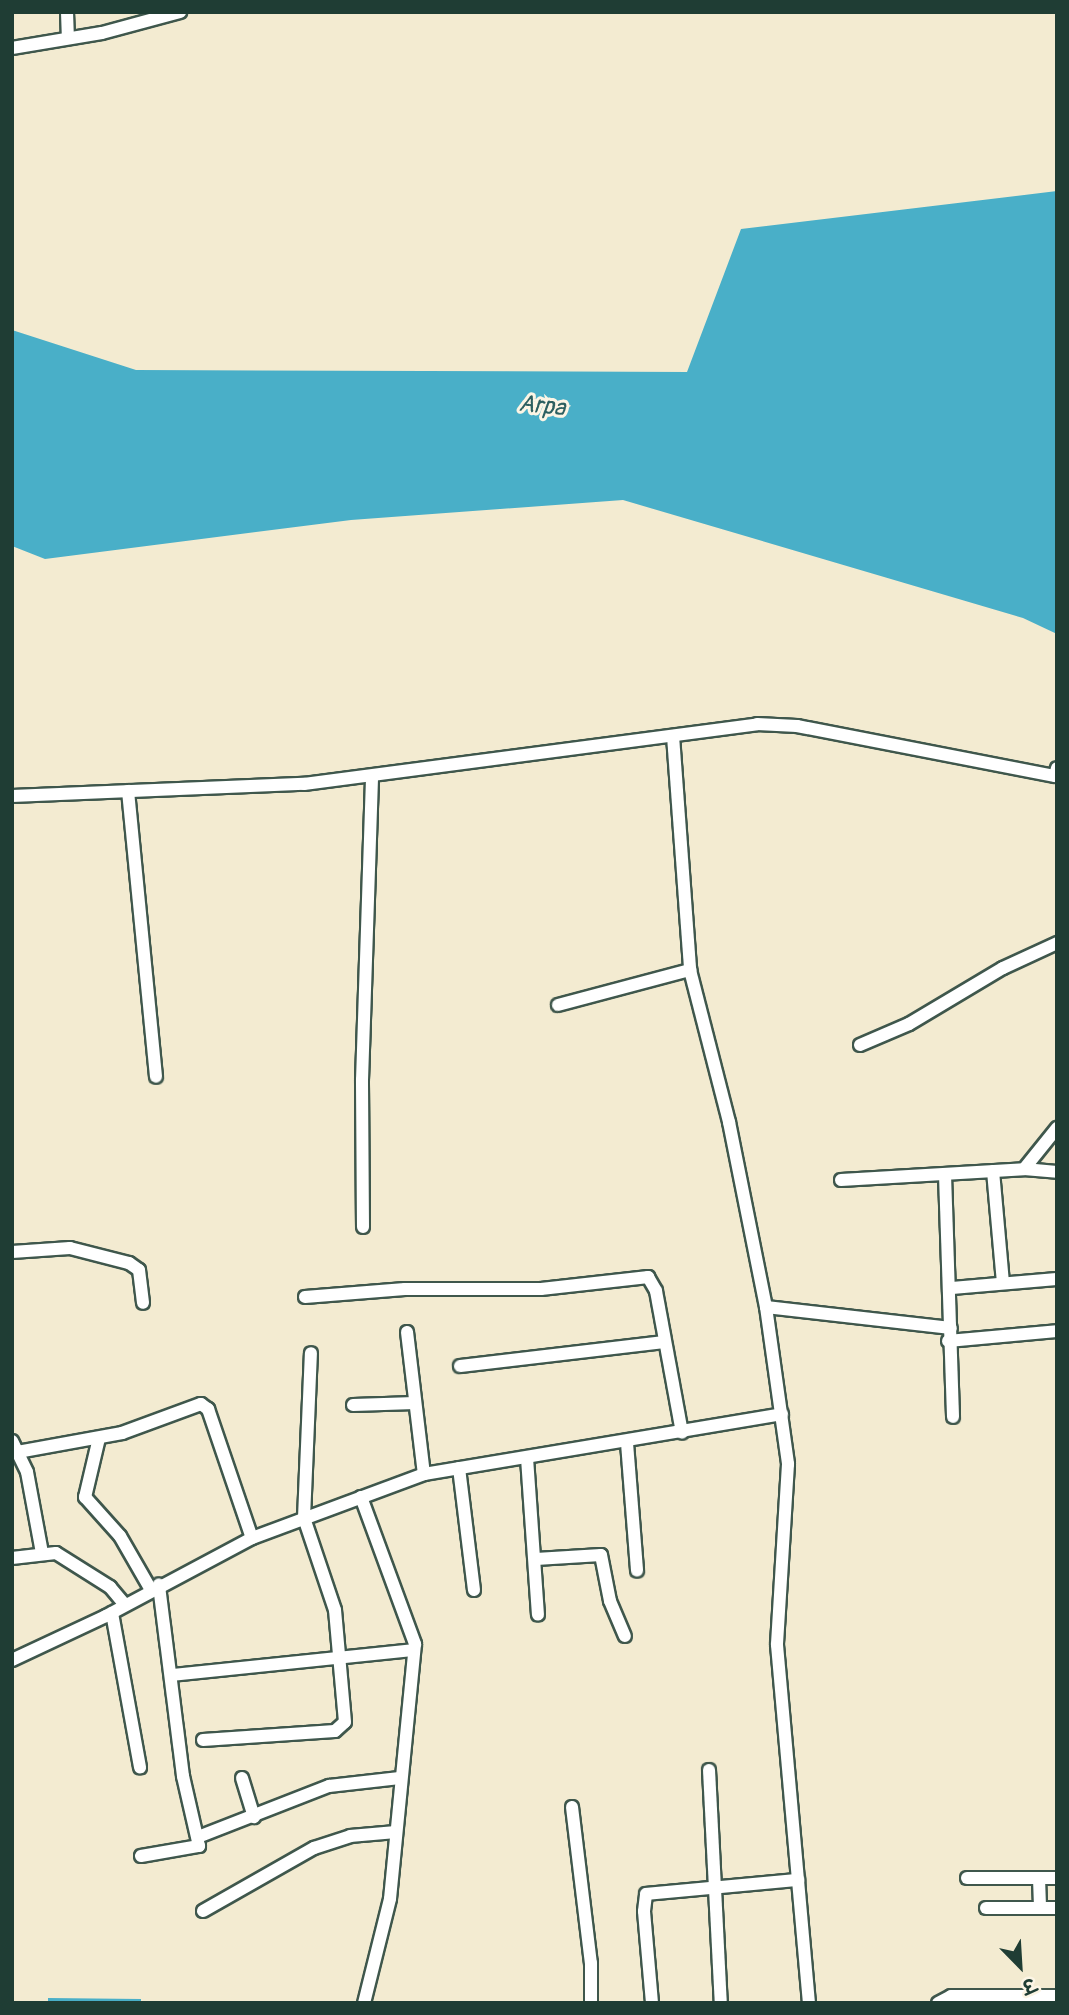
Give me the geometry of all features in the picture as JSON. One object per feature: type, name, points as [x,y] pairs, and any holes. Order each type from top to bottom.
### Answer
[{"type":"street","points":[[67,12],[68,38]]},
{"type":"street","points":[[12,48],[180,12]]},
{"type":"street","points":[[12,796],[304,785],[757,724],[797,726],[1056,773]]},
{"type":"street","points":[[673,736],[690,970],[729,1122],[766,1307],[788,1464],[777,1645],[809,2003]]},
{"type":"street","points":[[363,1227],[362,1067],[372,776]]},
{"type":"street","points":[[128,791],[156,1077]]},
{"type":"street","points":[[860,1045],[909,1024],[1003,968],[1057,943]]},
{"type":"street","points":[[558,1006],[690,970]]},
{"type":"street","points":[[1024,1169],[1057,1128]]},
{"type":"street","points":[[841,1180],[1024,1169],[1057,1172]]},
{"type":"street","points":[[993,1171],[1003,1283]]},
{"type":"street","points":[[945,1175],[952,1288],[948,1341],[953,1417]]},
{"type":"street","points":[[12,1252],[70,1248],[129,1263],[139,1270],[144,1303]]},
{"type":"street","points":[[305,1297],[405,1289],[541,1289],[648,1277],[656,1291],[682,1433]]},
{"type":"street","points":[[952,1288],[1057,1279]]},
{"type":"street","points":[[766,1307],[951,1328]]},
{"type":"street","points":[[948,1341],[1057,1331]]},
{"type":"street","points":[[407,1332],[424,1474]]},
{"type":"street","points":[[460,1366],[665,1342]]},
{"type":"street","points":[[203,1740],[341,1730],[345,1722],[335,1610],[304,1518],[311,1353]]},
{"type":"street","points":[[353,1405],[415,1403]]},
{"type":"street","points":[[42,1553],[27,1472],[14,1449],[99,1438],[196,1404],[205,1406],[252,1538]]},
{"type":"street","points":[[12,1660],[111,1613],[252,1538],[424,1474],[626,1443],[782,1414]]},
{"type":"street","points":[[99,1438],[85,1497],[120,1536],[155,1588],[172,1675],[183,1776],[199,1846],[195,1850],[141,1856]]},
{"type":"street","points":[[626,1443],[637,1571]]},
{"type":"street","points":[[527,1458],[538,1615]]},
{"type":"street","points":[[459,1468],[474,1590]]},
{"type":"street","points":[[361,1497],[410,1620],[414,1650],[386,1926],[364,2003]]},
{"type":"street","points":[[12,1558],[42,1553],[61,1556],[110,1587],[125,1605]]},
{"type":"street","points":[[536,1559],[601,1555],[610,1601],[625,1636]]},
{"type":"street","points":[[111,1613],[140,1767]]},
{"type":"street","points":[[172,1675],[414,1650]]},
{"type":"street","points":[[709,1770],[721,2003]]},
{"type":"street","points":[[242,1778],[254,1817]]},
{"type":"street","points":[[198,1837],[337,1784],[400,1778]]},
{"type":"street","points":[[572,1807],[591,1963],[591,2003]]},
{"type":"street","points":[[203,1911],[314,1848],[350,1836],[396,1832]]},
{"type":"street","points":[[967,1878],[1057,1878]]},
{"type":"street","points":[[1039,1878],[1040,1908]]},
{"type":"street","points":[[652,2003],[643,1899],[652,1891],[798,1880]]},
{"type":"street","points":[[986,1908],[1057,1908]]},
{"type":"street","points":[[938,2003],[951,1996],[1012,1999],[1057,1996]]},
{"type":"water","name":"Arpa","points":[[1057,191],[1057,634],[1023,618],[623,500],[351,520],[45,559],[12,546],[12,330],[136,370],[687,372],[741,229]]},
{"type":"water","points":[[48,1998],[141,1999],[141,2003],[48,2003]]}]
